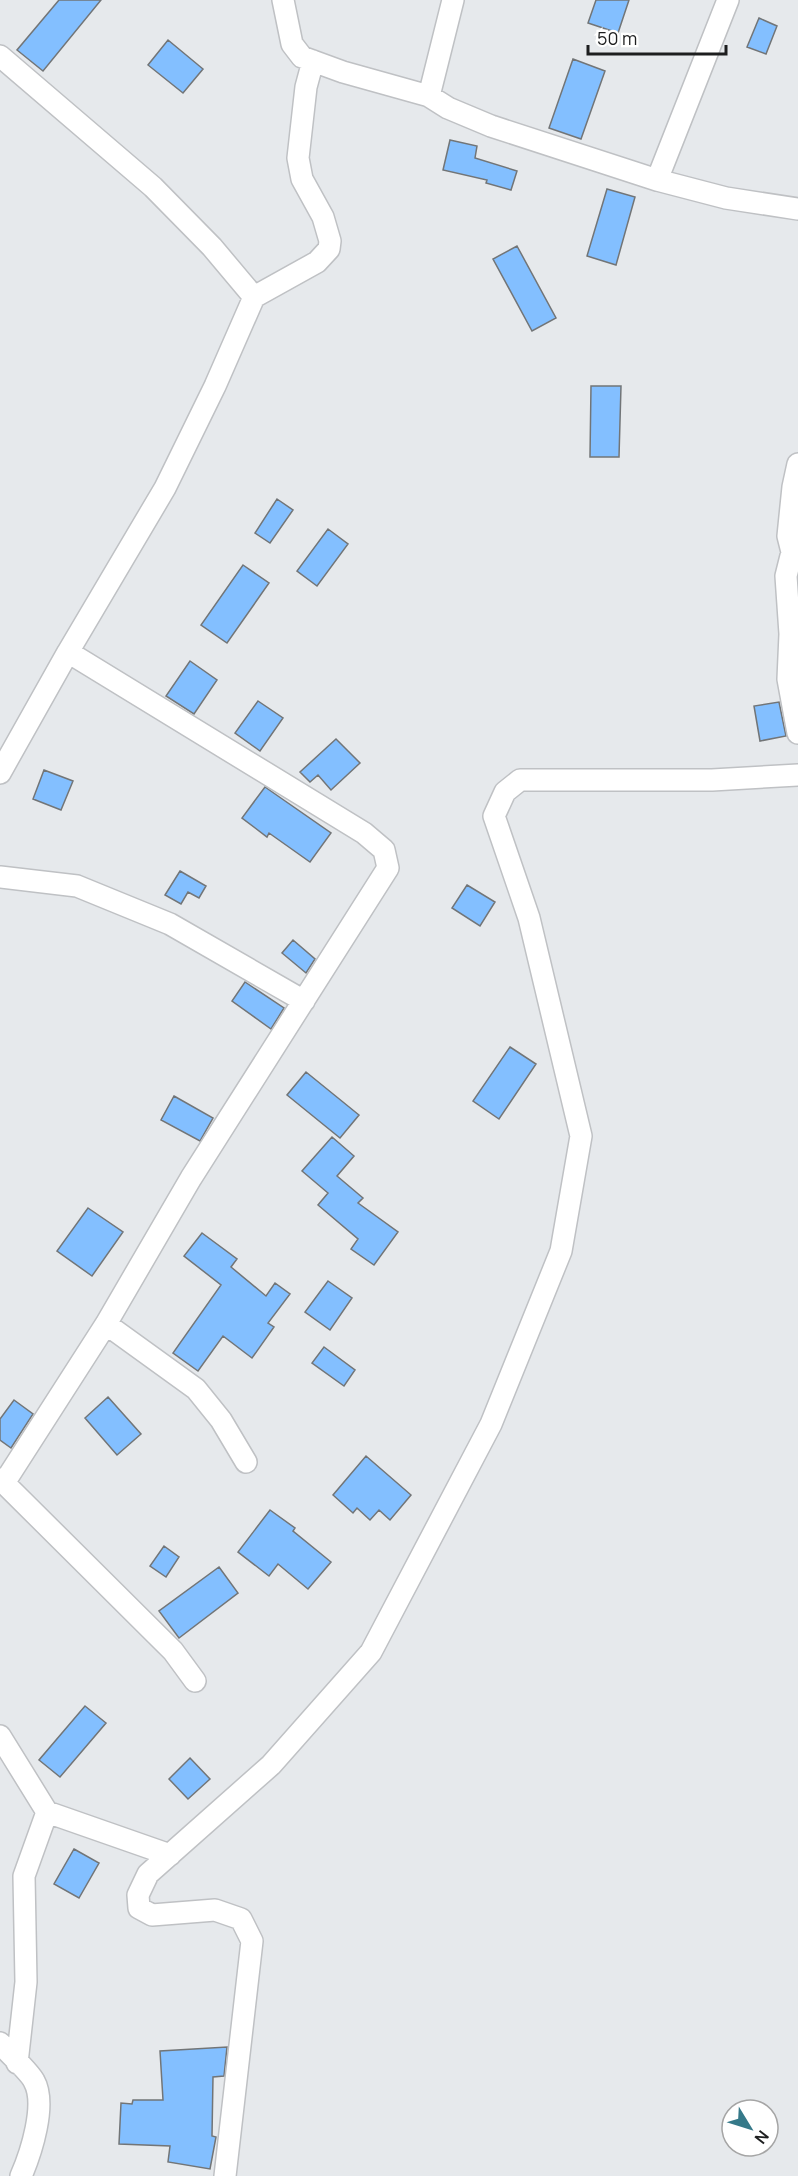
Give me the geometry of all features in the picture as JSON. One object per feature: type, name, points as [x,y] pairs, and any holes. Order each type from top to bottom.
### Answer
[{"type":"street","points":[[283,0],[292,44],[302,57],[343,72],[429,96],[448,108],[491,126],[657,180],[726,198],[798,210]]},
{"type":"street","points":[[429,96],[453,0]]},
{"type":"street","points":[[657,180],[728,0]]},
{"type":"street","points":[[0,56],[153,188],[212,248],[254,297]]},
{"type":"street","points":[[0,774],[68,652],[165,488],[215,386],[254,297],[317,262],[328,249],[330,241],[323,217],[303,179],[298,158],[306,87],[313,61]]},
{"type":"street","points":[[798,464],[788,536],[792,552],[786,576],[790,634],[788,679],[798,733]]},
{"type":"street","points":[[68,652],[364,833],[384,850],[388,868],[191,1178],[106,1323],[2,1481],[173,1651],[195,1681]]},
{"type":"street","points":[[225,2176],[252,1941],[241,1919],[215,1911],[152,1915],[139,1908],[138,1895],[148,1874],[271,1765],[371,1652],[491,1424],[561,1251],[580,1136],[529,918],[494,816],[505,792],[520,780],[712,780],[798,775]]},
{"type":"street","points":[[0,876],[77,886],[170,924],[304,1001]]},
{"type":"street","points":[[106,1323],[196,1389],[221,1420],[246,1462]]},
{"type":"street","points":[[0,1736],[47,1812],[170,1855]]},
{"type":"street","points":[[22,2059],[26,1982],[24,1876],[47,1812]]},
{"type":"street","points":[[0,2043],[22,2059],[39,2092],[29,2158],[21,2176]]},
{"type":"building","points":[[59,0],[101,0],[43,71],[17,50]]},
{"type":"building","points":[[596,0],[629,0],[618,33],[588,23]]},
{"type":"building","points":[[759,18],[777,26],[766,54],[747,47]]},
{"type":"building","points":[[168,40],[203,69],[183,93],[148,65]]},
{"type":"building","points":[[573,59],[605,71],[581,139],[549,128]]},
{"type":"building","points":[[450,140],[477,146],[475,158],[517,171],[511,190],[486,183],[487,180],[443,170]]},
{"type":"building","points":[[607,189],[635,197],[616,265],[587,256]]},
{"type":"building","points":[[517,246],[556,318],[532,331],[493,259]]},
{"type":"building","points":[[591,386],[621,386],[619,457],[590,457]]},
{"type":"building","points":[[277,499],[293,510],[270,543],[255,533]]},
{"type":"building","points":[[328,529],[348,544],[317,586],[297,571]]},
{"type":"building","points":[[243,565],[269,583],[227,643],[201,625]]},
{"type":"building","points":[[190,661],[217,680],[194,714],[166,696]]},
{"type":"building","points":[[258,701],[283,718],[260,751],[235,733]]},
{"type":"building","points":[[779,702],[786,736],[760,741],[754,706]]},
{"type":"building","points":[[336,739],[360,763],[331,790],[318,775],[310,782],[300,772]]},
{"type":"building","points":[[44,770],[73,781],[61,810],[33,799]]},
{"type":"building","points":[[265,787],[331,833],[310,862],[269,833],[267,837],[242,818]]},
{"type":"building","points":[[180,871],[206,886],[199,898],[188,892],[181,904],[165,895]]},
{"type":"building","points":[[467,885],[495,902],[480,926],[452,908]]},
{"type":"building","points":[[293,940],[315,959],[306,973],[282,953]]},
{"type":"building","points":[[245,982],[284,1008],[271,1029],[232,1001]]},
{"type":"building","points":[[510,1047],[536,1064],[499,1119],[473,1101]]},
{"type":"building","points":[[306,1072],[359,1115],[340,1138],[287,1095]]},
{"type":"building","points":[[174,1096],[213,1118],[200,1141],[161,1120]]},
{"type":"building","points":[[332,1137],[354,1156],[337,1176],[363,1198],[358,1203],[398,1232],[374,1265],[351,1249],[358,1239],[318,1205],[328,1193],[302,1171]]},
{"type":"building","points":[[88,1208],[123,1232],[92,1276],[57,1251]]},
{"type":"building","points":[[202,1233],[237,1259],[231,1267],[266,1296],[275,1283],[290,1294],[268,1323],[274,1327],[252,1358],[223,1336],[198,1371],[173,1353],[221,1285],[184,1256]]},
{"type":"building","points":[[328,1281],[352,1298],[330,1330],[305,1312]]},
{"type":"building","points":[[324,1347],[355,1370],[344,1386],[312,1363]]},
{"type":"building","points":[[108,1397],[141,1434],[117,1455],[85,1418]]},
{"type":"building","points":[[14,1400],[33,1414],[11,1448],[0,1440],[0,1419]]},
{"type":"building","points":[[366,1456],[411,1495],[390,1520],[379,1510],[370,1520],[357,1508],[353,1513],[333,1495]]},
{"type":"building","points":[[270,1510],[295,1528],[293,1531],[331,1562],[308,1589],[278,1564],[269,1576],[238,1552]]},
{"type":"building","points":[[164,1546],[179,1557],[166,1577],[150,1566]]},
{"type":"building","points":[[219,1567],[238,1593],[179,1638],[159,1611]]},
{"type":"building","points":[[85,1706],[106,1723],[60,1777],[39,1760]]},
{"type":"building","points":[[190,1758],[210,1779],[188,1799],[169,1779]]},
{"type":"building","points":[[74,1849],[99,1863],[79,1898],[54,1884]]},
{"type":"building","points":[[227,2047],[224,2076],[213,2077],[212,2136],[216,2137],[210,2169],[168,2162],[170,2146],[119,2144],[121,2103],[132,2104],[133,2100],[163,2100],[160,2051]]}]
